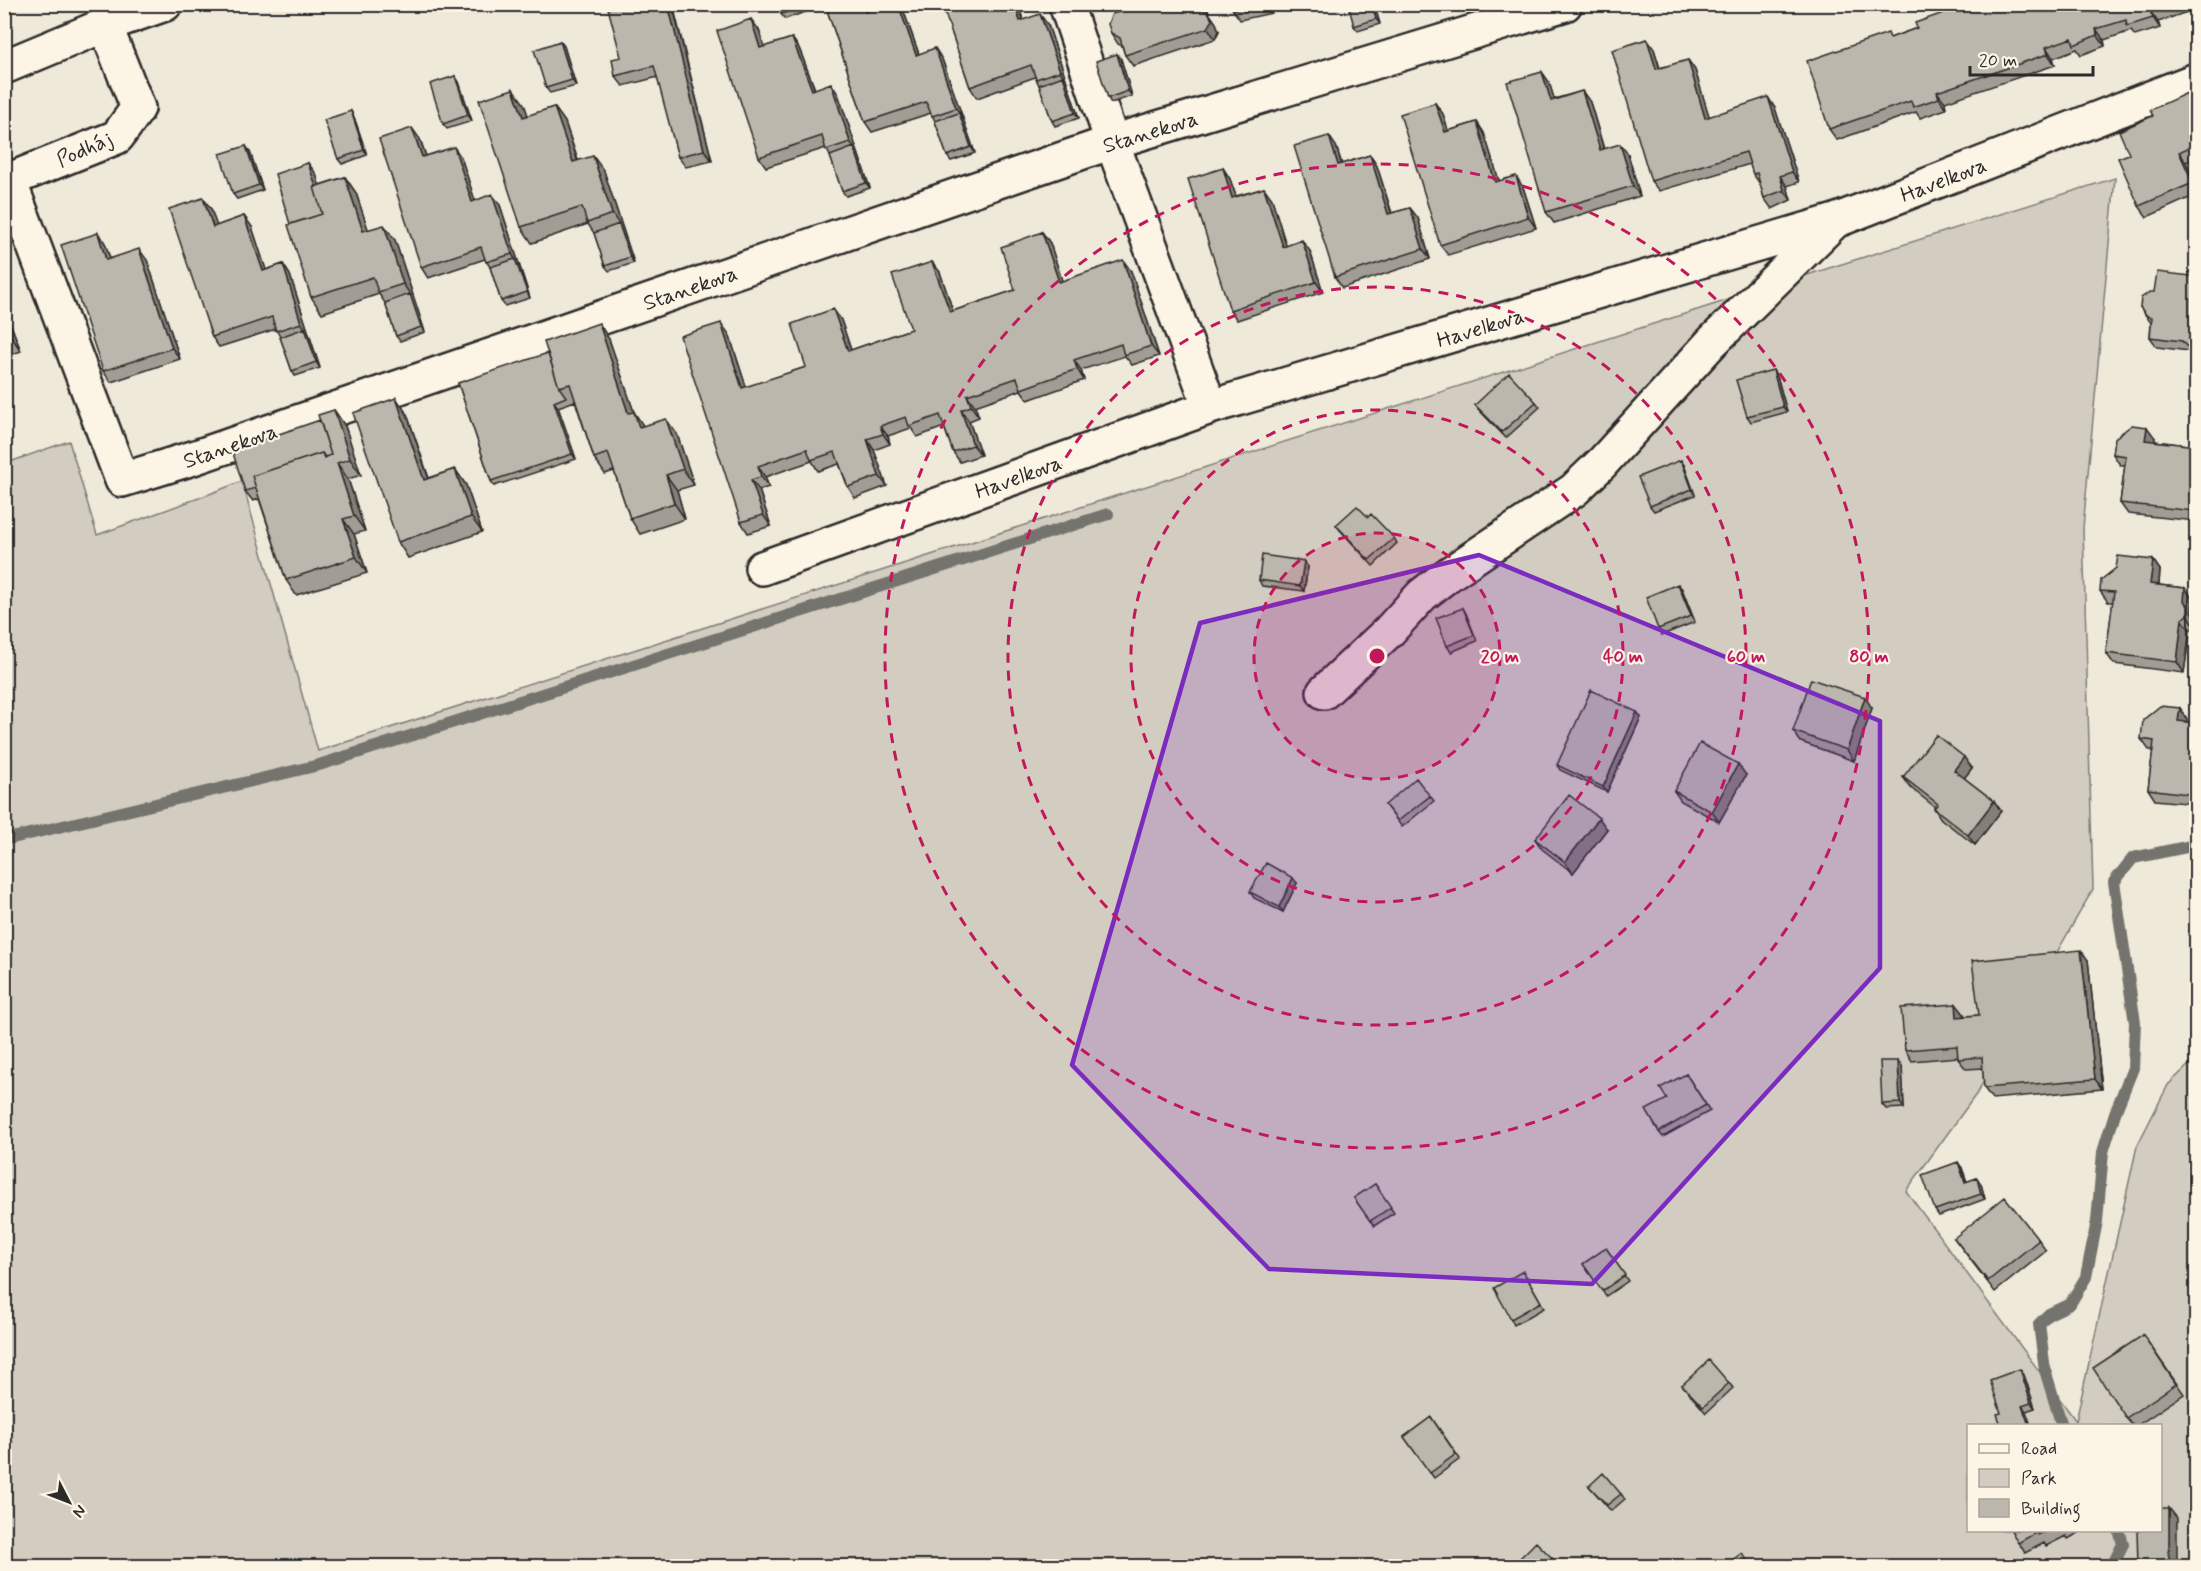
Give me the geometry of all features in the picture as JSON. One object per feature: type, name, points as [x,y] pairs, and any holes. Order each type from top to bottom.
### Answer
[{"type":"street","points":[[4,67],[105,25],[165,4]]},
{"type":"street","points":[[1066,4],[1112,142],[1210,407]]},
{"type":"street","name":"Stanekova","points":[[7,181],[122,480],[196,457],[1112,142],[1565,4]]},
{"type":"street","name":"Podháj","points":[[7,181],[117,137],[138,108],[105,25]]},
{"type":"street","name":"Havelkova","points":[[762,568],[1210,407],[1835,221],[2196,80]]},
{"type":"street","points":[[1324,692],[1389,631],[1422,595],[1449,574],[1574,490],[1602,463],[1712,342],[1835,221]]},
{"type":"highlighted area","points":[[1479,555],[1880,721],[1880,968],[1592,1284],[1269,1269],[1072,1065],[1200,623]]},
{"type":"green space","points":[[2115,178],[2083,528],[2093,889],[1977,1093],[1906,1191],[2076,1421],[2137,1146],[2168,1085],[2196,1058],[2196,1566],[5,1566],[4,464],[69,441],[97,535],[242,481],[318,751]]},
{"type":"building","points":[[622,4],[668,4],[704,150],[678,157],[654,66],[615,76],[612,59],[621,57],[608,8]]},
{"type":"building","points":[[779,4],[807,4],[808,5],[781,14]]},
{"type":"building","points":[[825,4],[862,4],[865,12],[889,4],[898,4],[916,55],[935,48],[956,108],[932,116],[926,102],[865,122]]},
{"type":"building","points":[[942,4],[1014,4],[1020,21],[1040,14],[1060,71],[1036,79],[1031,65],[970,87]]},
{"type":"building","points":[[1121,4],[1202,4],[1203,10],[1209,13],[1212,21],[1208,28],[1125,55],[1120,38],[1111,33],[1108,24],[1112,14],[1123,11]]},
{"type":"building","points":[[1231,4],[1254,4],[1233,10]]},
{"type":"building","points":[[1348,4],[1372,4],[1376,19],[1354,26]]},
{"type":"building","points":[[1969,4],[2170,4],[2150,11],[2153,18],[2127,26],[2126,20],[2096,29],[2097,35],[2074,45],[2072,38],[2046,47],[2048,54],[1937,92],[1939,98],[1913,107],[1911,101],[1829,129],[1807,61],[1888,33],[1890,38],[1917,28],[1915,23]]},
{"type":"building","points":[[751,19],[760,48],[792,38],[812,90],[831,83],[850,142],[826,150],[822,136],[759,157],[717,31]]},
{"type":"building","points":[[1647,39],[1656,69],[1688,60],[1705,118],[1768,97],[1792,172],[1780,176],[1784,190],[1764,198],[1757,173],[1753,174],[1746,152],[1651,181],[1612,50]]},
{"type":"building","points":[[560,41],[572,80],[546,88],[534,50]]},
{"type":"building","points":[[1117,54],[1128,91],[1108,98],[1096,61]]},
{"type":"building","points":[[1542,72],[1551,101],[1582,91],[1600,150],[1620,144],[1633,186],[1546,212],[1507,82]]},
{"type":"building","points":[[455,76],[468,115],[443,124],[430,84]]},
{"type":"building","points":[[1063,76],[1075,113],[1052,121],[1039,85]]},
{"type":"building","points":[[513,89],[523,117],[554,107],[573,162],[593,156],[612,214],[587,223],[582,207],[521,227],[479,100]]},
{"type":"building","points":[[2187,93],[2196,114],[2196,144],[2179,152],[2193,183],[2139,206],[2118,158],[2129,154],[2119,131],[2153,116],[2150,110]]},
{"type":"building","points":[[1435,103],[1445,132],[1477,122],[1495,182],[1516,176],[1528,217],[1440,245],[1400,114]]},
{"type":"building","points":[[351,111],[364,150],[338,159],[324,120]]},
{"type":"building","points":[[959,113],[971,147],[947,156],[935,121]]},
{"type":"building","points":[[412,128],[422,157],[454,147],[472,202],[492,194],[512,254],[486,262],[481,247],[421,267],[379,139]]},
{"type":"building","points":[[1329,136],[1338,165],[1370,155],[1388,214],[1410,208],[1423,249],[1335,277],[1294,146]]},
{"type":"building","points":[[246,146],[259,185],[233,194],[220,154]]},
{"type":"building","points":[[854,147],[866,183],[842,191],[830,156]]},
{"type":"building","points":[[308,163],[322,214],[290,224],[275,174]]},
{"type":"building","points":[[1223,168],[1232,198],[1264,188],[1283,247],[1302,240],[1316,282],[1230,310],[1188,179]]},
{"type":"building","points":[[345,177],[363,231],[384,225],[403,284],[378,292],[373,277],[311,297],[288,225],[322,214],[314,187]]},
{"type":"building","points":[[203,198],[213,227],[244,216],[263,271],[283,264],[301,323],[276,331],[272,317],[212,337],[169,209]]},
{"type":"building","points":[[619,224],[630,257],[605,266],[594,233]]},
{"type":"building","points":[[1042,232],[1059,282],[1123,260],[1151,346],[1124,355],[1121,344],[1074,360],[1077,369],[1021,389],[1017,378],[967,395],[971,406],[961,410],[973,445],[953,452],[940,415],[909,426],[906,417],[880,426],[883,434],[867,439],[879,476],[848,487],[835,452],[811,460],[807,449],[758,466],[761,477],[751,480],[763,515],[741,522],[680,336],[721,323],[742,388],[806,367],[792,324],[833,309],[848,351],[911,329],[892,275],[932,262],[950,312],[1015,290],[1001,247]]},
{"type":"building","points":[[98,233],[106,260],[139,249],[172,348],[103,371],[61,245]]},
{"type":"building","points":[[515,259],[527,292],[501,301],[490,267]]},
{"type":"building","points":[[2157,272],[2191,276],[2196,272],[2196,344],[2193,347],[2186,346],[2182,341],[2150,337],[2152,317],[2147,316],[2140,307],[2141,298],[2154,292]]},
{"type":"building","points":[[410,294],[421,327],[396,336],[385,303]]},
{"type":"building","points":[[4,320],[10,335],[4,337]]},
{"type":"building","points":[[599,323],[628,413],[634,412],[639,427],[666,419],[683,469],[666,475],[674,503],[630,518],[608,453],[594,458],[570,384],[559,387],[544,342]]},
{"type":"building","points":[[305,328],[316,362],[292,371],[280,337]]},
{"type":"building","points":[[548,353],[559,387],[566,397],[554,402],[572,454],[491,481],[458,383]]},
{"type":"building","points":[[1773,370],[1783,407],[1747,416],[1736,380]]},
{"type":"building","points":[[1509,373],[1536,402],[1502,432],[1475,405]]},
{"type":"building","points":[[396,398],[424,480],[455,469],[471,517],[398,542],[353,413]]},
{"type":"building","points":[[334,410],[350,459],[337,463],[354,516],[343,519],[356,557],[286,580],[252,476],[322,453],[324,458],[331,455],[318,415]]},
{"type":"building","points":[[320,420],[331,455],[325,457],[322,453],[252,476],[256,488],[245,491],[232,450]]},
{"type":"building","points":[[2132,425],[2147,427],[2145,440],[2196,446],[2194,511],[2120,503],[2126,456],[2113,454],[2115,438]]},
{"type":"building","points":[[1681,460],[1692,489],[1650,506],[1638,477]]},
{"type":"building","points":[[1357,506],[1368,517],[1371,514],[1394,538],[1369,560],[1336,525]]},
{"type":"building","points":[[1262,555],[1304,561],[1300,586],[1259,580]]},
{"type":"building","points":[[2118,556],[2153,560],[2150,584],[2185,588],[2184,601],[2188,606],[2188,615],[2182,619],[2177,662],[2106,653],[2114,592],[2100,591],[2101,580],[2116,568]]},
{"type":"building","points":[[1678,584],[1691,616],[1658,629],[1646,597]]},
{"type":"building","points":[[1463,608],[1474,635],[1447,646],[1436,618]]},
{"type":"building","points":[[1811,679],[1865,697],[1847,750],[1793,731]]},
{"type":"building","points":[[1591,690],[1637,712],[1603,787],[1557,765]]},
{"type":"building","points":[[2160,706],[2180,708],[2178,721],[2196,723],[2196,795],[2148,789],[2154,741],[2141,739],[2143,720]]},
{"type":"building","points":[[1936,735],[1964,757],[1954,770],[1994,801],[1968,835],[1934,808],[1938,804],[1903,777]]},
{"type":"building","points":[[1700,743],[1738,764],[1712,812],[1674,791]]},
{"type":"building","points":[[1416,778],[1430,796],[1398,821],[1385,805]]},
{"type":"building","points":[[1569,795],[1599,818],[1565,862],[1535,839]]},
{"type":"building","points":[[1266,863],[1293,878],[1279,907],[1250,892]]},
{"type":"building","points":[[2081,950],[2095,1079],[1984,1088],[1982,1057],[1958,1059],[1957,1046],[1905,1050],[1901,1008],[1956,1004],[1957,1017],[1979,1015],[1972,961]]},
{"type":"building","points":[[1880,1061],[1898,1061],[1900,1103],[1882,1104]]},
{"type":"building","points":[[1686,1074],[1706,1105],[1659,1132],[1646,1110],[1667,1099],[1660,1088]]},
{"type":"building","points":[[1958,1162],[1965,1182],[1977,1178],[1981,1194],[1935,1210],[1922,1175]]},
{"type":"building","points":[[1375,1184],[1391,1207],[1370,1221],[1354,1198]]},
{"type":"building","points":[[2005,1197],[2039,1240],[1988,1281],[1954,1238]]},
{"type":"building","points":[[1606,1248],[1625,1275],[1602,1291],[1583,1264]]},
{"type":"building","points":[[1523,1271],[1541,1302],[1511,1319],[1494,1288]]},
{"type":"building","points":[[2143,1335],[2176,1384],[2126,1418],[2093,1368]]},
{"type":"building","points":[[1709,1360],[1729,1383],[1703,1407],[1682,1385]]},
{"type":"building","points":[[2020,1369],[2031,1403],[2022,1406],[2029,1424],[2001,1424],[1997,1414],[2001,1413],[1990,1380]]},
{"type":"building","points":[[1431,1417],[1456,1454],[1430,1473],[1404,1437]]},
{"type":"building","points":[[1603,1473],[1621,1494],[1607,1505],[1589,1486]]},
{"type":"building","points":[[2162,1508],[2169,1508],[2169,1566],[2138,1566],[2137,1532],[2162,1532]]},
{"type":"building","points":[[2012,1532],[2037,1532],[2018,1543]]},
{"type":"building","points":[[1536,1542],[1560,1566],[1512,1566]]},
{"type":"building","points":[[1742,1553],[1751,1566],[1725,1565]]},
{"type":"waterway","points":[[4,840],[319,765],[1108,514]]},
{"type":"waterway","points":[[2061,1424],[2045,1370],[2039,1324],[2049,1314],[2070,1304],[2086,1277],[2097,1221],[2103,1152],[2115,1113],[2133,1068],[2135,1023],[2114,882],[2133,858],[2196,845]]},
{"type":"waterway","points":[[2112,1566],[2123,1544],[2120,1532]]}]
